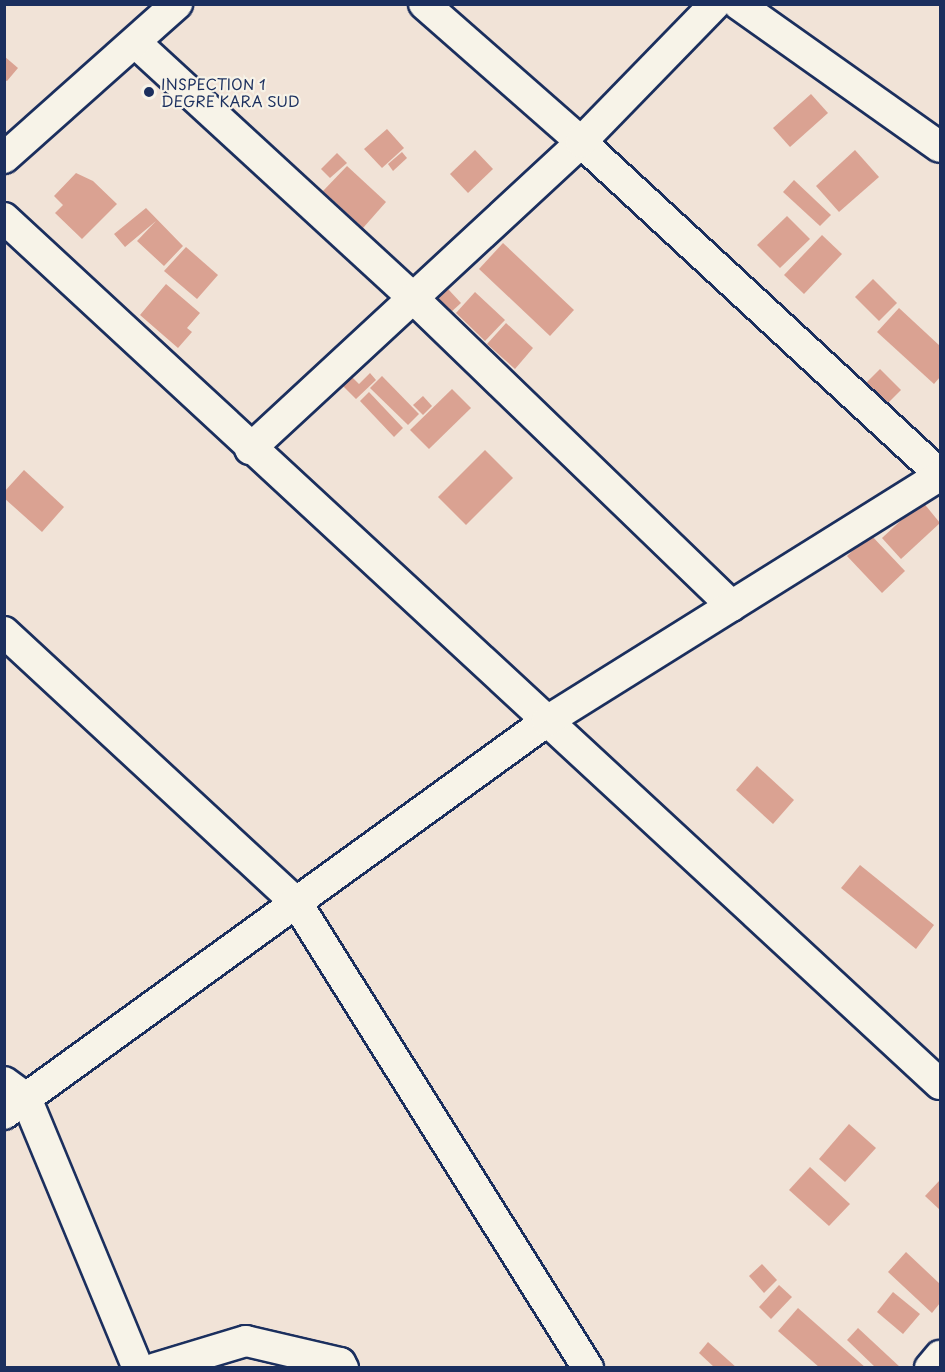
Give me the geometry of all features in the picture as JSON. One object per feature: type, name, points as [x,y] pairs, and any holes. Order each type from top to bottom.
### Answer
[{"type":"street","points":[[4,158],[137,44],[177,4]]},
{"type":"street","points":[[138,1368],[12,1098],[297,902],[547,721],[940,475],[581,142],[424,4]]},
{"type":"street","points":[[250,448],[581,142],[715,4]]},
{"type":"street","points":[[738,4],[940,147]]},
{"type":"street","points":[[137,44],[413,298],[732,606]]},
{"type":"street","points":[[4,218],[940,1084]]},
{"type":"street","points":[[4,632],[297,902],[588,1368]]},
{"type":"street","points":[[156,1368],[246,1341],[340,1363],[343,1368]]},
{"type":"street","points":[[930,1368],[940,1356]]},
{"type":"building","points":[[4,56],[18,68],[7,81],[4,80]]},
{"type":"building","points":[[811,94],[828,113],[790,147],[773,128]]},
{"type":"building","points":[[387,129],[404,148],[382,168],[364,149]]},
{"type":"building","points":[[475,150],[493,169],[468,193],[450,174]]},
{"type":"building","points":[[855,150],[879,177],[839,212],[816,186]]},
{"type":"building","points":[[402,152],[407,158],[393,171],[388,164]]},
{"type":"building","points":[[337,153],[347,163],[330,178],[321,169]]},
{"type":"building","points":[[347,166],[386,202],[363,228],[323,191]]},
{"type":"building","points":[[76,173],[93,181],[117,204],[82,239],[55,213],[63,205],[54,196]]},
{"type":"building","points":[[794,180],[831,215],[820,226],[783,192]]},
{"type":"building","points":[[146,208],[183,246],[164,266],[137,241],[156,221],[125,247],[114,234]]},
{"type":"building","points":[[787,216],[810,239],[780,268],[757,245]]},
{"type":"building","points":[[822,235],[842,254],[804,294],[784,275]]},
{"type":"building","points":[[503,243],[574,310],[550,336],[479,269]]},
{"type":"building","points":[[186,247],[218,275],[197,299],[164,271]]},
{"type":"building","points":[[873,279],[897,303],[879,321],[855,297]]},
{"type":"building","points":[[166,284],[200,313],[187,328],[192,332],[178,348],[140,315]]},
{"type":"building","points":[[448,289],[461,303],[450,313],[437,299]]},
{"type":"building","points":[[475,292],[505,320],[485,341],[456,313]]},
{"type":"building","points":[[899,308],[940,346],[940,377],[934,384],[877,332]]},
{"type":"building","points":[[506,323],[533,348],[515,369],[487,344]]},
{"type":"building","points":[[880,369],[901,390],[883,408],[862,387]]},
{"type":"building","points":[[370,373],[376,380],[356,399],[341,384],[350,375],[359,384]]},
{"type":"building","points":[[382,376],[419,414],[408,425],[370,388]]},
{"type":"building","points":[[452,389],[471,408],[429,449],[410,430]]},
{"type":"building","points":[[369,392],[403,428],[394,437],[360,401]]},
{"type":"building","points":[[423,396],[432,406],[423,415],[413,405]]},
{"type":"building","points":[[485,450],[513,478],[466,525],[438,497]]},
{"type":"building","points":[[24,470],[64,507],[42,532],[4,498],[4,492]]},
{"type":"building","points":[[922,501],[940,523],[901,559],[882,538]]},
{"type":"building","points":[[870,534],[905,571],[882,593],[847,556]]},
{"type":"building","points":[[757,766],[794,800],[773,824],[736,790]]},
{"type":"building","points":[[860,865],[934,925],[916,949],[841,888]]},
{"type":"building","points":[[849,1124],[876,1148],[845,1182],[819,1159]]},
{"type":"building","points":[[810,1167],[850,1204],[829,1226],[789,1190]]},
{"type":"building","points":[[940,1180],[940,1210],[925,1196]]},
{"type":"building","points":[[906,1252],[940,1284],[940,1303],[932,1313],[888,1272]]},
{"type":"building","points":[[762,1264],[777,1280],[764,1293],[749,1276]]},
{"type":"building","points":[[779,1285],[792,1297],[771,1319],[759,1307]]},
{"type":"building","points":[[893,1292],[920,1314],[903,1334],[877,1312]]},
{"type":"building","points":[[798,1308],[866,1368],[820,1368],[778,1331]]},
{"type":"building","points":[[858,1328],[901,1368],[876,1368],[847,1340]]},
{"type":"building","points":[[708,1342],[737,1368],[715,1368],[699,1353]]},
{"type":"place","name":"INSPECTION 1 DEGRE KARA SUD","points":[[149,92]]}]
